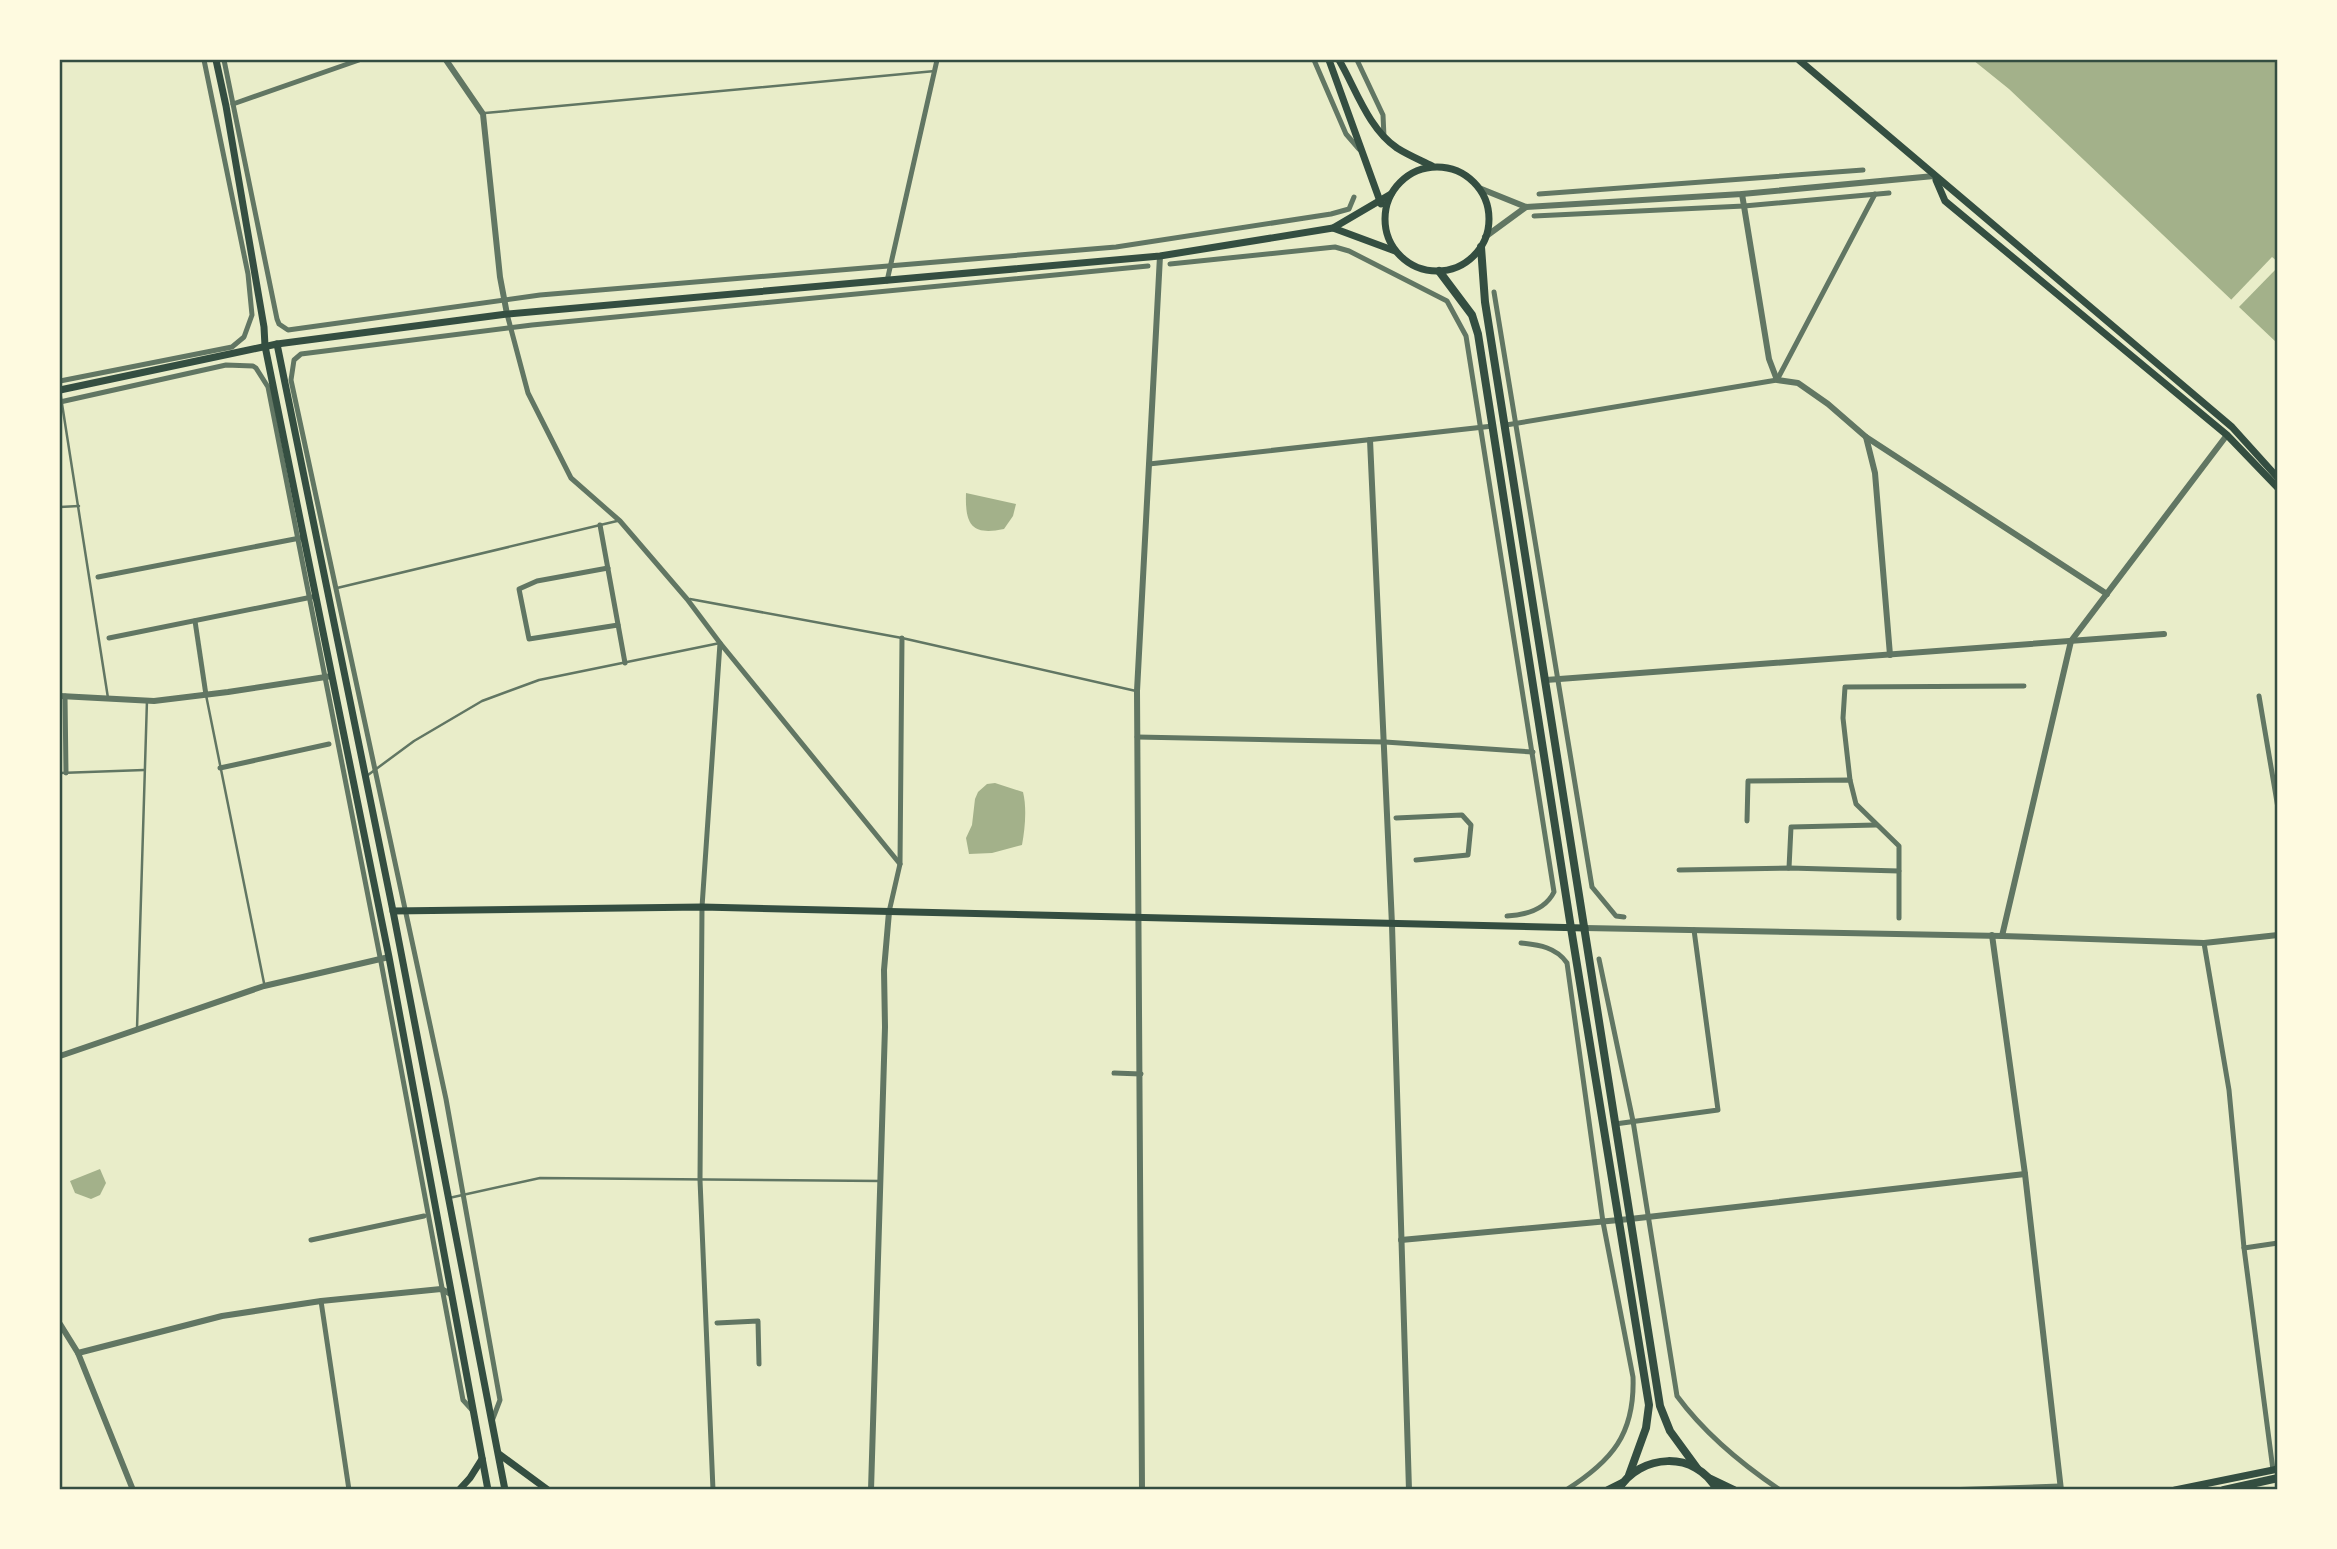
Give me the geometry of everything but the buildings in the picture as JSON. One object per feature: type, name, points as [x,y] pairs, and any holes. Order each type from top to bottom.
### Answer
[{"type":"main road","points":[[216,60],[230,105],[265,346],[389,957],[488,1489]]},
{"type":"main road","points":[[1329,60],[1385,213],[1386,233],[1402,258],[1420,268],[1439,271],[1467,261],[1480,247],[1489,217],[1479,188],[1463,174],[1443,167],[1413,173],[1397,185],[1385,213]]},
{"type":"main road","points":[[1339,60],[1371,121],[1384,137],[1396,147],[1433,167]]},
{"type":"main road","points":[[1799,60],[2232,427],[2277,478]]},
{"type":"main road","points":[[1934,176],[1945,201],[2227,435],[2277,488]]},
{"type":"main road","points":[[60,390],[265,346],[508,314],[1160,256],[1333,228],[1391,194]]},
{"type":"main road","points":[[1333,228],[1396,251]]},
{"type":"main road","points":[[1480,247],[1485,302],[1511,424],[1546,680],[1660,1406],[1670,1431],[1697,1468],[1717,1489]]},
{"type":"main road","points":[[1439,271],[1472,315],[1478,334],[1649,1405],[1646,1429],[1629,1475]]},
{"type":"main road","points":[[277,344],[393,911],[505,1489]]},
{"type":"main road","points":[[393,911],[702,907],[1585,928]]},
{"type":"main road","points":[[499,1454],[548,1489]]},
{"type":"main road","points":[[459,1489],[470,1478],[482,1458]]},
{"type":"main road","points":[[1608,1489],[1620,1486],[1629,1475],[1656,1461],[1677,1461],[1697,1468]]},
{"type":"main road","points":[[2175,1489],[2275,1469]]},
{"type":"main road","points":[[1709,1478],[1734,1489]]},
{"type":"main road","points":[[2224,1489],[2277,1478]]},
{"type":"street","points":[[60,381],[232,347],[244,337],[252,315],[248,274],[204,60]]},
{"type":"street","points":[[224,60],[230,105],[277,319],[288,330],[540,295],[1129,245],[1331,214],[1349,209],[1354,197]]},
{"type":"street","points":[[230,105],[359,60]]},
{"type":"street","points":[[446,60],[483,114],[500,277],[511,327],[528,394],[571,478],[620,521],[687,599],[900,864]]},
{"type":"street","points":[[887,281],[937,60]]},
{"type":"street","points":[[1314,60],[1346,134],[1362,151]]},
{"type":"street","points":[[1357,60],[1383,116],[1384,137]]},
{"type":"street","points":[[1539,194],[1863,170]]},
{"type":"street","points":[[1479,188],[1526,207],[1742,194],[1934,176]]},
{"type":"street","points":[[1534,216],[1744,206],[1889,193]]},
{"type":"street","points":[[1742,194],[1769,359],[1777,380]]},
{"type":"street","points":[[1777,380],[1875,194]]},
{"type":"street","points":[[1485,237],[1526,207]]},
{"type":"street","points":[[1170,264],[1335,247],[1349,251],[1447,301],[1466,336],[1554,892],[1549,902],[1530,912],[1520,916],[1507,916]]},
{"type":"street","points":[[1142,1489],[1137,691],[1160,256]]},
{"type":"street","points":[[492,1421],[500,1400],[446,1099],[291,380],[294,360],[301,354],[511,327],[1148,266]]},
{"type":"street","points":[[1494,292],[1511,424],[1558,679],[1592,887],[1616,916],[1624,917]]},
{"type":"street","points":[[60,402],[226,365],[256,368],[268,387],[381,962],[463,1400],[474,1411]]},
{"type":"street","points":[[1511,424],[1777,380],[1798,383],[1828,404],[1866,437],[2107,594]]},
{"type":"street","points":[[1149,464],[1493,425]]},
{"type":"street","points":[[2002,936],[2071,641],[2227,435]]},
{"type":"street","points":[[1866,437],[1875,473],[1890,655]]},
{"type":"street","points":[[1370,440],[1392,925],[1409,1489]]},
{"type":"street","points":[[600,525],[625,663]]},
{"type":"street","points":[[98,576],[300,538]]},
{"type":"street","points":[[608,568],[537,581],[519,589],[529,639],[618,625]]},
{"type":"street","points":[[109,638],[312,597]]},
{"type":"street","points":[[195,621],[206,695]]},
{"type":"street","points":[[1546,680],[2164,634]]},
{"type":"street","points":[[872,1489],[884,970],[889,912],[900,864],[902,638]]},
{"type":"street","points":[[713,1489],[700,1180],[702,907],[720,643]]},
{"type":"street","points":[[63,773],[62,696],[147,700],[206,695],[332,676]]},
{"type":"street","points":[[1899,918],[1899,846],[1856,804],[1850,780],[1843,718],[1845,687],[2024,686]]},
{"type":"street","points":[[2259,696],[2277,808]]},
{"type":"street","points":[[1138,737],[1385,742],[1544,752]]},
{"type":"street","points":[[220,768],[329,744]]},
{"type":"street","points":[[2268,750],[2277,749]]},
{"type":"street","points":[[1747,821],[1748,781],[1850,780]]},
{"type":"street","points":[[1396,818],[1462,815],[1471,825],[1468,855],[1416,860]]},
{"type":"street","points":[[1789,868],[1791,827],[1876,825]]},
{"type":"street","points":[[1679,870],[1789,868],[1899,871]]},
{"type":"street","points":[[1585,928],[2002,936],[2204,943],[2277,935]]},
{"type":"street","points":[[1615,1124],[1718,1110],[1694,930]]},
{"type":"street","points":[[1945,1489],[2061,1488],[2025,1174],[1992,936]]},
{"type":"street","points":[[1521,943],[1541,945],[1561,954],[1567,963],[1603,1222],[1633,1377],[1634,1403],[1627,1427],[1613,1451],[1593,1472],[1566,1489]]},
{"type":"street","points":[[2204,943],[2229,1090],[2245,1248],[2275,1469]]},
{"type":"street","points":[[60,1056],[264,986],[389,957]]},
{"type":"street","points":[[1599,959],[1633,1121],[1677,1396],[1694,1419],[1743,1465],[1780,1489]]},
{"type":"street","points":[[1114,1073],[1141,1074]]},
{"type":"street","points":[[1401,1240],[1603,1222],[2025,1174]]},
{"type":"street","points":[[311,1240],[424,1216]]},
{"type":"street","points":[[2245,1248],[2277,1243]]},
{"type":"street","points":[[78,1353],[222,1316],[321,1301],[441,1289],[452,1294]]},
{"type":"street","points":[[321,1301],[349,1489]]},
{"type":"street","points":[[717,1323],[758,1321],[759,1364]]},
{"type":"street","points":[[60,1324],[78,1353],[133,1489]]},
{"type":"lane","points":[[483,114],[935,71]]},
{"type":"lane","points":[[60,390],[108,698]]},
{"type":"lane","points":[[60,507],[79,506]]},
{"type":"lane","points":[[327,590],[620,521]]},
{"type":"lane","points":[[687,599],[902,638],[1137,691]]},
{"type":"lane","points":[[365,777],[414,741],[482,701],[539,680],[720,643]]},
{"type":"lane","points":[[206,695],[264,986]]},
{"type":"lane","points":[[137,1029],[147,700]]},
{"type":"lane","points":[[63,773],[144,770]]},
{"type":"lane","points":[[449,1198],[540,1178],[880,1181]]},
{"type":"shaded area","points":[[1973,60],[2277,60],[2277,343],[2009,89]]},
{"type":"shaded area","points":[[966,493],[1016,504],[1013,516],[1004,529],[984,531],[972,525],[967,513]]},
{"type":"shaded area","points":[[995,783],[1023,792],[1025,818],[1022,845],[992,853],[969,854],[966,838],[972,825],[975,799],[987,784]]},
{"type":"shaded area","points":[[100,1169],[106,1183],[100,1195],[91,1199],[75,1193],[70,1181]]},
{"type":"pier","points":[[2272,257],[2277,261],[2277,268],[2237,309],[2229,302]]}]
